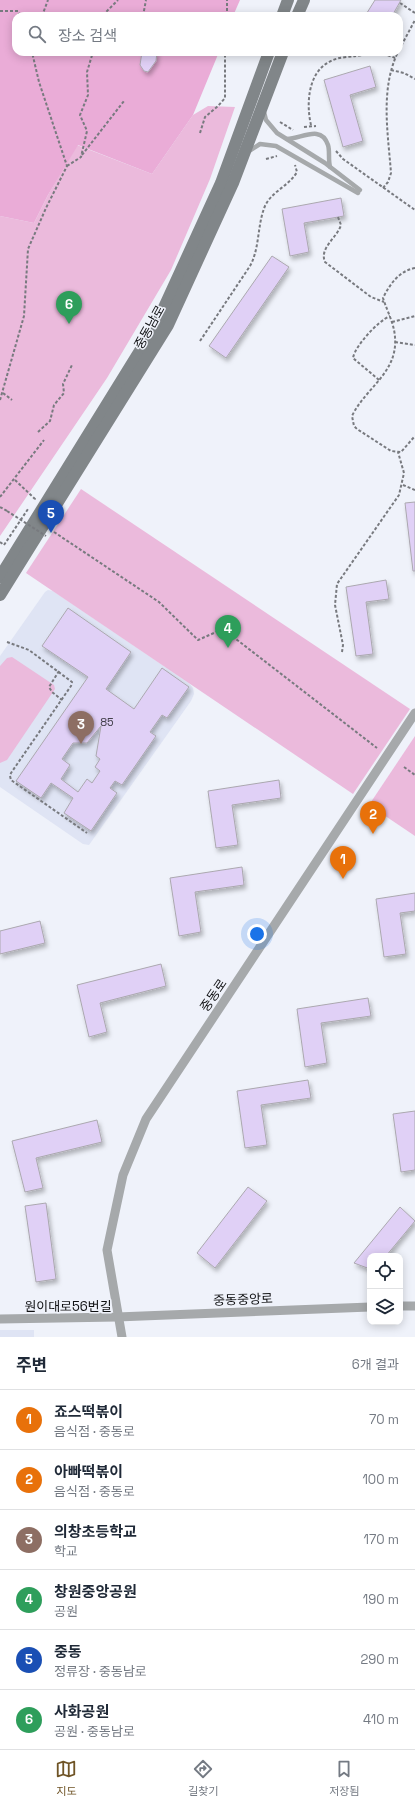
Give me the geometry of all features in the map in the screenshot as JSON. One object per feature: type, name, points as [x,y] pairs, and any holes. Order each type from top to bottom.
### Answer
[{"type":"street","points":[[284,12],[288,0]]},
{"type":"street","points":[[299,12],[304,0]]},
{"type":"street","name":"중동남로","points":[[0,577],[156,325],[221,183],[268,56]]},
{"type":"street","name":"중동남로","points":[[0,595],[168,325],[233,183],[281,56]]},
{"type":"street","name":"중동로","points":[[117,1317],[107,1250],[123,1175],[146,1119],[415,714]]},
{"type":"street","points":[[403,1306],[415,1306]]},
{"type":"street","name":"중동중앙로","points":[[117,1317],[367,1307]]},
{"type":"street","name":"원이대로56번길","points":[[0,1319],[117,1317],[122,1337]]},
{"type":"lane","points":[[243,156],[249,150],[260,144],[271,144],[283,149],[328,178],[359,192],[330,167],[278,133],[270,126],[266,120],[262,106]]},
{"type":"lane","points":[[287,139],[299,138],[306,134],[313,133],[320,135],[328,143],[330,167]]},
{"type":"path","points":[[44,12],[48,0]]},
{"type":"path","points":[[106,12],[118,0]]},
{"type":"path","points":[[144,12],[146,0]]},
{"type":"path","points":[[227,0],[227,12]]},
{"type":"path","points":[[400,3],[415,13]]},
{"type":"path","points":[[0,11],[18,12]]},
{"type":"path","points":[[403,43],[415,20]]},
{"type":"path","points":[[33,56],[39,82],[67,166]]},
{"type":"path","points":[[81,157],[87,132],[80,115],[88,95],[87,72],[92,56]]},
{"type":"path","points":[[200,133],[205,117],[225,98],[225,56]]},
{"type":"path","points":[[311,125],[309,102],[310,90],[314,77],[322,67],[335,59],[358,56]]},
{"type":"path","points":[[383,188],[390,178],[386,110],[395,58],[390,56]]},
{"type":"path","points":[[392,70],[404,73],[415,79]]},
{"type":"path","points":[[0,400],[24,316],[28,249],[67,166],[81,157],[124,101]]},
{"type":"path","points":[[280,122],[288,129],[295,131],[311,125],[321,127]]},
{"type":"path","points":[[336,145],[336,151],[343,159],[415,210]]},
{"type":"path","points":[[266,159],[274,156],[280,156]]},
{"type":"path","points":[[200,340],[254,259],[261,220],[266,204],[272,196],[296,174],[297,170],[293,164]]},
{"type":"path","points":[[338,217],[341,225],[325,250],[325,262],[371,297],[384,302]]},
{"type":"path","points":[[415,268],[407,269],[398,275],[383,298],[392,322],[395,342],[391,364],[354,412],[352,420],[356,428],[391,451],[398,452],[404,450],[415,436]]},
{"type":"path","points":[[379,380],[352,358],[357,349],[377,325],[390,316]]},
{"type":"path","points":[[392,322],[415,316]]},
{"type":"path","points":[[395,342],[415,345]]},
{"type":"path","points":[[38,432],[50,421],[54,405],[64,393],[63,384],[72,365]]},
{"type":"path","points":[[3,393],[12,400]]},
{"type":"path","points":[[0,498],[44,440]]},
{"type":"path","points":[[342,652],[343,645],[335,604],[337,584],[399,495],[404,468],[398,452]]},
{"type":"path","points":[[0,542],[4,546],[35,499],[15,480]]},
{"type":"path","points":[[402,485],[415,490]]},
{"type":"path","points":[[0,507],[46,536]]},
{"type":"path","points":[[54,532],[159,602],[198,640],[223,629],[377,748]]},
{"type":"path","points":[[7,642],[29,650],[72,682],[62,700],[10,776],[15,784],[87,833]]},
{"type":"path","points":[[59,671],[49,687],[52,692],[62,700]]},
{"type":"path","points":[[404,767],[415,775]]},
{"type":"shaded area","points":[[0,0],[240,0],[235,12],[12,12],[12,56],[217,56],[193,115],[152,174],[78,145],[48,195],[34,223],[0,216]]},
{"type":"shaded area","points":[[208,106],[235,107],[210,179],[171,270],[107,378],[0,536],[0,216],[34,223],[48,195],[77,145],[152,174],[193,115]]},
{"type":"shaded area","points":[[81,489],[410,709],[353,794],[26,573]]},
{"type":"shaded area","points":[[48,590],[53,591],[189,683],[193,688],[194,694],[191,701],[89,845],[83,844],[0,787],[0,656],[45,592]]},
{"type":"shaded area","points":[[12,657],[54,685],[55,689],[7,760],[0,763],[0,666],[7,658]]},
{"type":"shaded area","points":[[415,736],[415,836],[369,805]]},
{"type":"shaded area","points":[[0,1330],[34,1330],[34,1337],[0,1337]]},
{"type":"building","points":[[375,0],[401,0],[394,12],[368,12]]},
{"type":"building","points":[[141,56],[157,56],[156,61],[148,72],[144,71],[140,65]]},
{"type":"building","points":[[370,66],[376,87],[350,95],[363,141],[343,147],[324,80]]},
{"type":"building","points":[[341,198],[344,216],[304,223],[309,252],[290,256],[282,209]]},
{"type":"building","points":[[272,256],[289,267],[226,358],[209,346]]},
{"type":"building","points":[[415,502],[415,571],[413,571],[405,503]]},
{"type":"building","points":[[386,580],[389,599],[366,602],[373,654],[356,656],[346,587]]},
{"type":"building","points":[[68,608],[131,652],[106,689],[134,709],[162,668],[189,687],[167,718],[162,715],[150,732],[156,736],[122,785],[115,781],[110,788],[117,793],[91,831],[64,813],[73,798],[51,783],[41,798],[16,781],[88,677],[42,646]],"holes":[[[101,726],[96,756],[100,759],[95,767],[100,771],[92,783],[87,779],[78,792],[61,779],[70,765],[62,759],[73,743],[87,743]]]},
{"type":"building","points":[[279,780],[281,798],[232,805],[238,845],[216,848],[208,791]]},
{"type":"building","points":[[242,867],[244,885],[195,892],[201,932],[179,936],[170,878]]},
{"type":"building","points":[[415,893],[415,911],[400,913],[406,954],[384,957],[376,899]]},
{"type":"building","points":[[40,921],[45,943],[0,954],[0,931]]},
{"type":"building","points":[[161,964],[166,986],[100,1003],[107,1032],[89,1037],[77,985]]},
{"type":"building","points":[[368,998],[371,1016],[321,1023],[327,1063],[305,1067],[297,1009]]},
{"type":"building","points":[[308,1080],[311,1098],[261,1105],[267,1145],[245,1148],[237,1091]]},
{"type":"building","points":[[415,1111],[415,1170],[401,1172],[393,1114]]},
{"type":"building","points":[[97,1120],[102,1142],[36,1158],[43,1188],[25,1192],[12,1141]]},
{"type":"building","points":[[248,1187],[267,1201],[215,1268],[197,1253]]},
{"type":"building","points":[[46,1203],[56,1279],[36,1282],[25,1206]]},
{"type":"building","points":[[400,1207],[415,1221],[388,1253],[367,1253],[367,1268],[354,1263]]},
{"type":"place","name":"사화공원","points":[[69,324]]},
{"type":"place","name":"중동","points":[[51,533]]},
{"type":"place","name":"창원중앙공원","points":[[228,648]]},
{"type":"place","name":"의창초등학교","points":[[81,744]]},
{"type":"place","name":"아빠떡볶이","points":[[373,834]]},
{"type":"place","name":"죠스떡볶이","points":[[343,879]]}]
